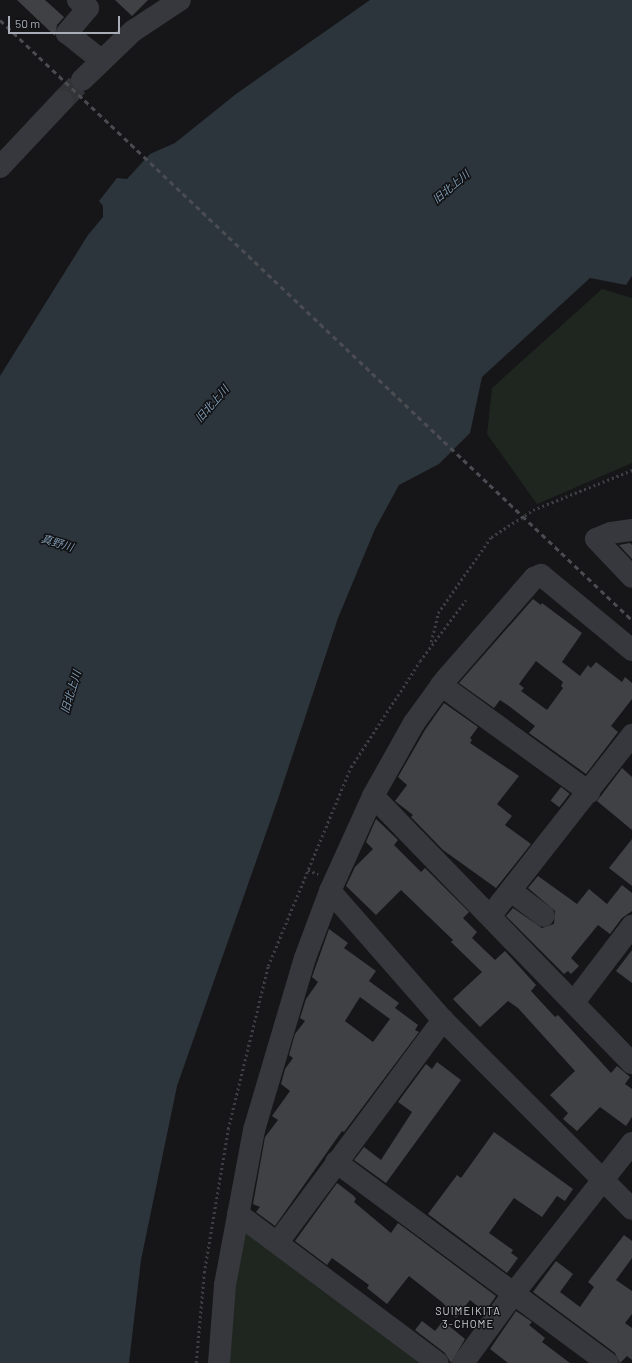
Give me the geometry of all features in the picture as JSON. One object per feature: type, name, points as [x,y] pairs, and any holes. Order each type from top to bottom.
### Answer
[{"type":"street","points":[[78,0],[88,8],[67,32],[101,60]]},
{"type":"street","points":[[82,80],[101,60],[133,31],[174,1]]},
{"type":"street","points":[[0,167],[62,101]]},
{"type":"street","points":[[632,530],[611,533],[596,539],[632,577]]},
{"type":"street","points":[[219,1363],[225,1285],[254,1130],[305,958],[330,892],[373,796],[414,723],[441,685],[534,578],[541,575],[632,650]]},
{"type":"street","points":[[441,685],[589,792]]},
{"type":"street","points":[[491,915],[589,792],[632,735]]},
{"type":"street","points":[[373,796],[491,915],[632,1063]]},
{"type":"street","points":[[511,891],[544,916]]},
{"type":"street","points":[[330,892],[443,1020],[602,1182],[632,1209]]},
{"type":"street","points":[[574,1002],[632,926]]},
{"type":"street","points":[[278,1242],[443,1020]]},
{"type":"street","points":[[463,1363],[514,1293],[632,1143]]},
{"type":"street","points":[[336,1162],[514,1293],[602,1361]]},
{"type":"street","points":[[238,1214],[278,1242],[438,1363]]},
{"type":"path","points":[[466,600],[431,645],[438,613],[492,537],[533,510],[632,470]]},
{"type":"shaded area","points":[[602,289],[632,298],[632,463],[537,504],[487,434],[492,388]]},
{"type":"shaded area","points":[[244,1226],[422,1363],[225,1363]]},
{"type":"water","points":[[370,0],[632,0],[632,276],[626,285],[590,278],[482,377],[470,433],[439,464],[399,485],[375,529],[338,618],[278,799],[177,1086],[141,1260],[129,1363],[0,1363],[0,376],[88,235],[103,217],[103,206],[99,201],[117,178],[127,179],[150,154],[175,143],[236,94]]},
{"type":"building","points":[[17,0],[45,0],[64,17],[57,25],[55,36]]},
{"type":"building","points":[[115,0],[148,0],[132,16]]},
{"type":"building","points":[[630,543],[632,545],[632,559],[619,545]]},
{"type":"building","points":[[533,599],[541,605],[542,603],[582,633],[562,662],[580,676],[588,665],[591,668],[596,662],[622,682],[625,677],[632,683],[632,699],[611,726],[618,732],[586,774],[529,733],[535,726],[509,706],[500,700],[494,708],[459,683]],"holes":[[[536,661],[563,682],[561,686],[563,688],[547,710],[521,691],[524,688],[519,684]]]},
{"type":"building","points":[[444,703],[478,727],[470,738],[472,740],[470,743],[519,776],[497,804],[512,816],[505,825],[531,844],[496,888],[443,850],[411,817],[413,815],[395,801],[407,785],[398,777],[425,730]]},
{"type":"building","points":[[622,768],[632,777],[632,830],[597,801]]},
{"type":"building","points":[[561,787],[570,794],[559,807],[551,800]]},
{"type":"building","points":[[376,819],[398,840],[394,845],[421,872],[425,868],[469,912],[463,918],[477,932],[472,938],[495,960],[505,951],[536,985],[531,991],[555,1017],[558,1015],[611,1073],[617,1066],[630,1077],[625,1084],[632,1089],[632,1117],[626,1126],[600,1107],[577,1131],[563,1119],[568,1113],[550,1095],[575,1071],[518,1008],[508,1001],[480,1027],[453,999],[482,972],[451,942],[453,940],[401,890],[376,915],[346,886],[355,867],[373,849],[366,842]]},
{"type":"building","points":[[632,839],[632,886],[609,868]]},
{"type":"building","points":[[538,876],[577,904],[589,889],[607,904],[622,885],[632,893],[632,911],[622,918],[610,934],[598,925],[571,958],[579,966],[571,974],[568,971],[564,974],[506,916],[513,908],[542,928],[554,924],[555,911],[528,888]]},
{"type":"building","points":[[329,929],[348,943],[344,948],[376,971],[369,981],[399,1003],[395,1008],[418,1025],[415,1030],[419,1032],[344,1132],[342,1131],[275,1226],[256,1212],[260,1207],[253,1204],[265,1137],[278,1120],[272,1116],[290,1091],[281,1084],[285,1069],[293,1058],[289,1055],[295,1034],[305,1021],[300,1018],[306,999],[318,982],[312,977]],"holes":[[[360,997],[390,1019],[373,1042],[345,1021]]]},
{"type":"building","points":[[632,950],[632,983],[616,971]]},
{"type":"building","points":[[437,1062],[461,1080],[386,1183],[354,1160],[364,1147],[381,1160],[412,1112],[398,1102],[426,1064],[432,1069]]},
{"type":"building","points":[[494,1132],[573,1189],[565,1201],[557,1196],[542,1217],[514,1198],[489,1233],[513,1250],[511,1253],[518,1258],[507,1273],[428,1214],[457,1175],[461,1178]]},
{"type":"building","points":[[337,1183],[354,1196],[356,1199],[354,1202],[391,1233],[398,1223],[496,1296],[485,1312],[470,1300],[456,1318],[443,1303],[409,1276],[387,1304],[367,1288],[369,1285],[332,1258],[327,1265],[295,1241]]},
{"type":"building","points":[[624,1235],[632,1241],[632,1258],[616,1280],[632,1291],[632,1314],[625,1323],[632,1328],[632,1360],[627,1356],[620,1363],[615,1353],[533,1292],[556,1261],[573,1274],[560,1292],[580,1307],[594,1287],[588,1282]]},
{"type":"building","points":[[516,1311],[532,1322],[529,1325],[545,1338],[542,1342],[570,1363],[508,1363],[490,1349]]},
{"type":"building","points":[[422,1321],[435,1331],[443,1321],[465,1339],[451,1363],[445,1353],[415,1330]]},
{"type":"tunnel","points":[[62,101],[82,80]]},
{"type":"railway","points":[[0,20],[632,620]]},
{"type":"district","name":"SUIMEIKITA 3-CHOME","points":[[468,1318]]},
{"type":"water label","name":"旧北上川","points":[[451,187]]},
{"type":"water label","name":"旧北上川","points":[[212,404]]},
{"type":"water label","name":"真野川","points":[[57,543]]},
{"type":"water label","name":"旧北上川","points":[[71,692]]}]
